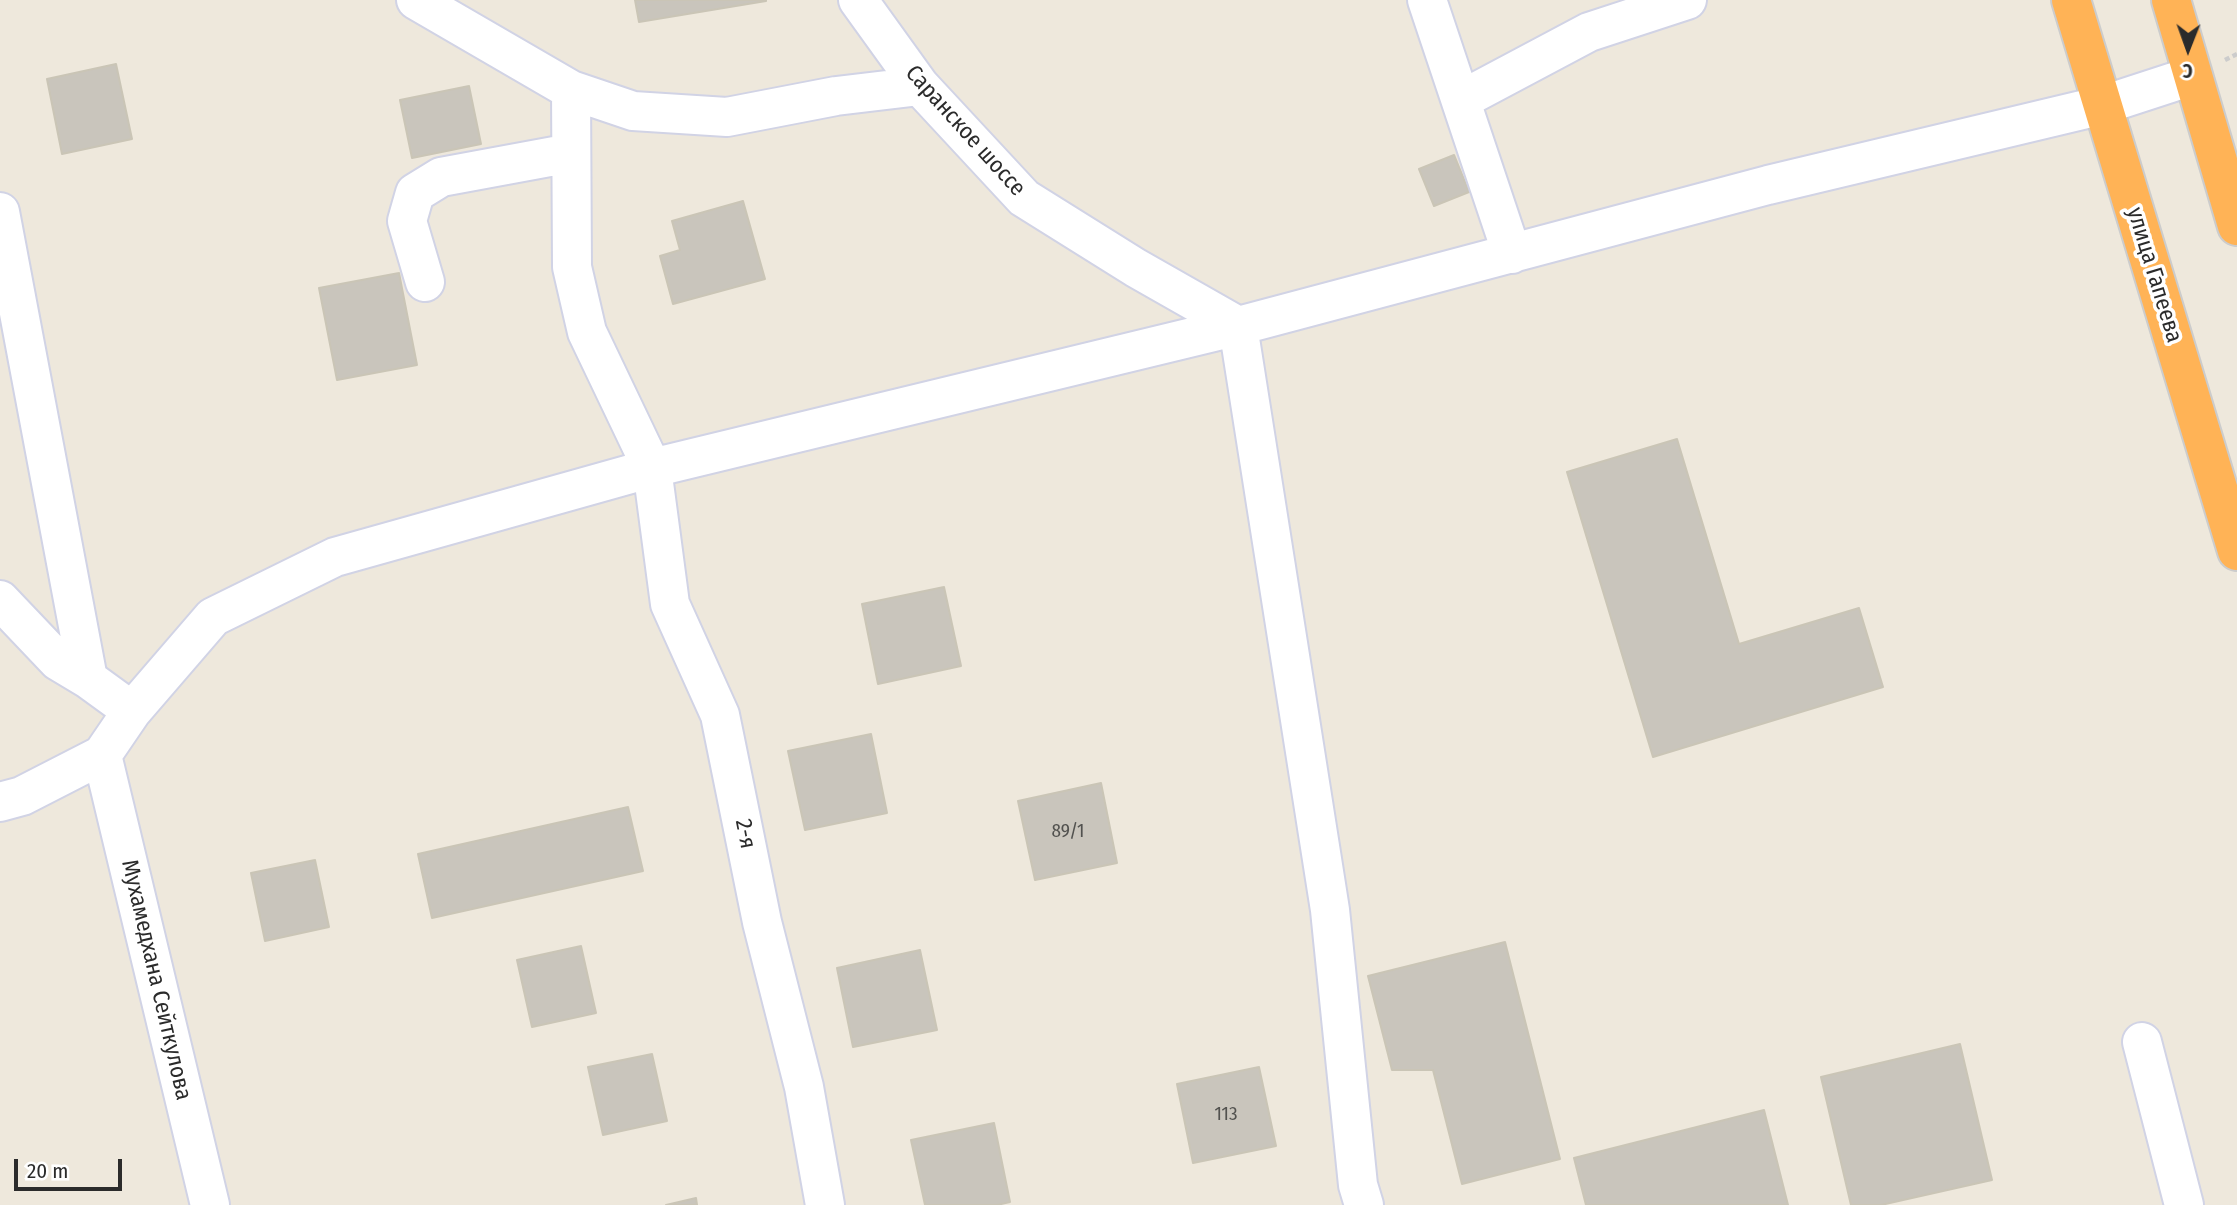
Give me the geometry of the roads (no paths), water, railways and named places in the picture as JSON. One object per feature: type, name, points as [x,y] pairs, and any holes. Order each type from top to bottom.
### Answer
[{"type":"highway","name":"улица Гапеева","points":[[2071,0],[2237,551]]},
{"type":"highway","points":[[2171,0],[2237,226]]},
{"type":"street","points":[[416,0],[570,90],[633,111],[727,117],[836,96],[920,86]]},
{"type":"street","name":"Саранское шоссе","points":[[858,0],[920,86],[1024,198],[1136,268],[1238,326]]},
{"type":"street","points":[[1427,0],[1512,254]]},
{"type":"street","points":[[1461,100],[1589,32],[1687,0]]},
{"type":"street","points":[[0,802],[22,796],[102,755],[132,711],[213,617],[335,557],[652,468],[1238,326],[1768,185],[2102,104],[2192,76]]},
{"type":"street","name":"2-я","points":[[570,90],[572,267],[587,332],[652,468],[670,604],[720,715],[762,922],[804,1087],[825,1205]]},
{"type":"street","points":[[425,282],[407,221],[415,192],[441,177],[571,152]]},
{"type":"street","points":[[0,212],[88,679]]},
{"type":"street","points":[[1238,326],[1330,910],[1358,1185],[1364,1205]]},
{"type":"street","points":[[0,600],[58,661],[132,711]]},
{"type":"street","name":"Мухамедхана Сейткулова","points":[[102,755],[209,1205]]},
{"type":"street","points":[[2142,1042],[2184,1205]]}]
